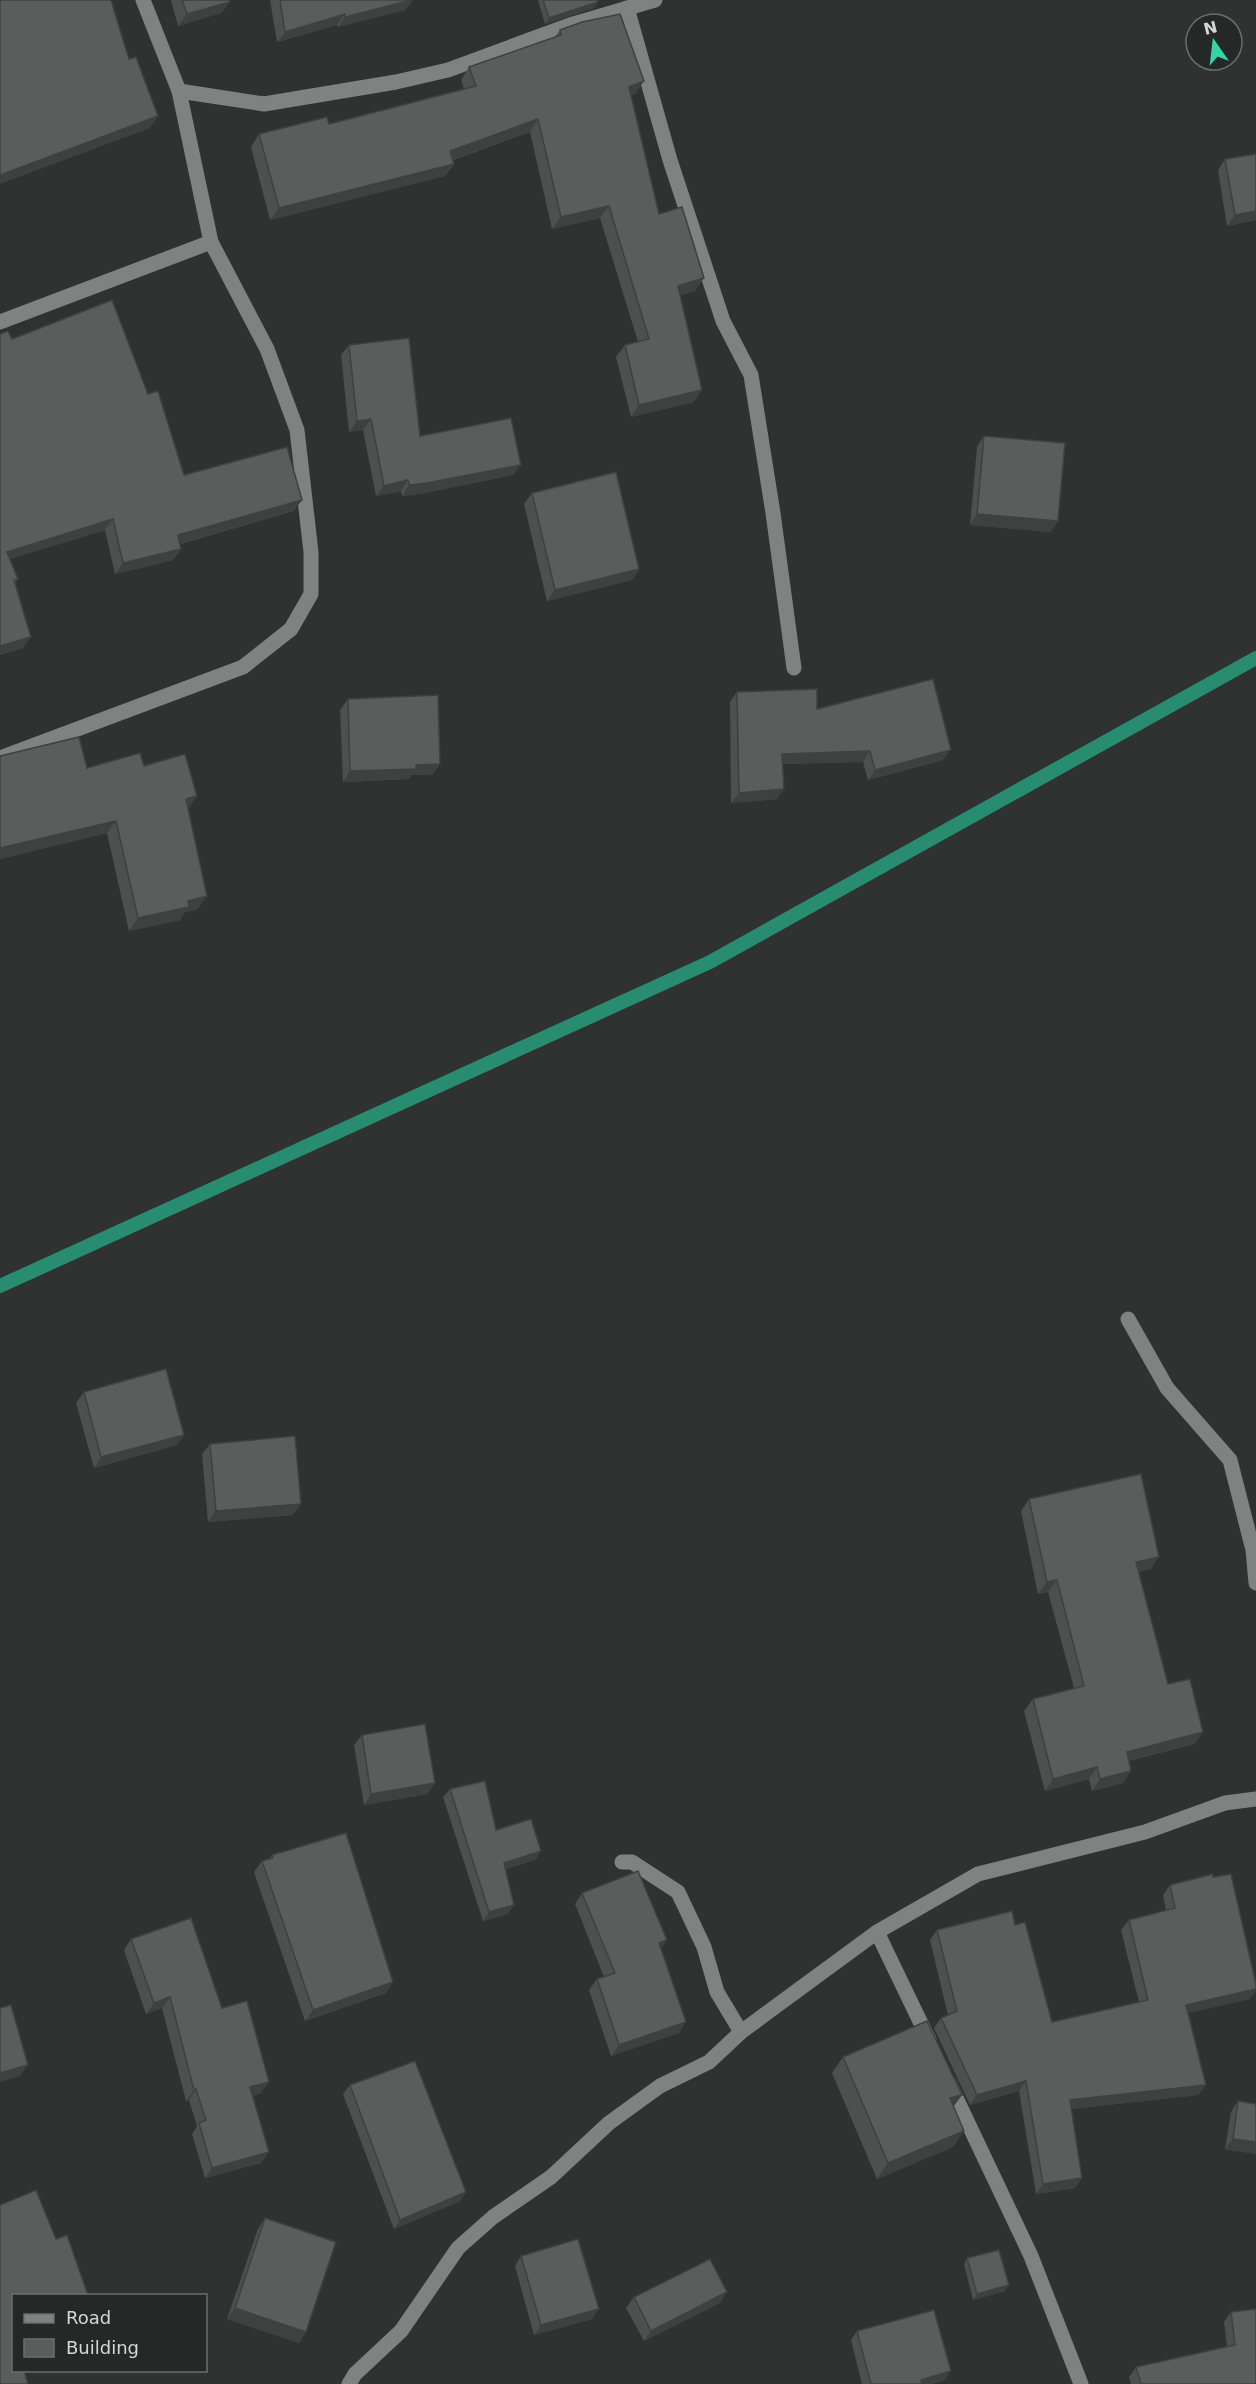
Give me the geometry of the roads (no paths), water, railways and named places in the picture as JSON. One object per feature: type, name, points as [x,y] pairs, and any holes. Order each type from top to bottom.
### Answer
[{"type":"street","points":[[0,758],[243,667],[291,629],[310,594],[311,552],[297,430],[267,349],[211,242],[178,91],[143,0]]},
{"type":"street","points":[[178,91],[264,104],[396,82],[448,70],[496,50],[655,0]]},
{"type":"street","points":[[627,8],[670,160],[720,310],[751,375],[794,668]]},
{"type":"street","points":[[0,322],[211,242]]},
{"type":"street","points":[[1128,1319],[1167,1388],[1230,1460],[1252,1550],[1256,1583]]},
{"type":"street","points":[[368,2384],[352,2379],[401,2331],[458,2248],[493,2217],[550,2177],[609,2122],[660,2086],[709,2062],[741,2032],[877,1932],[978,1874],[1145,1832],[1225,1803],[1256,1799]]},
{"type":"street","points":[[622,1862],[632,1862],[678,1892],[704,1947],[717,1992],[741,2032]]},
{"type":"street","points":[[877,1932],[934,2050]]},
{"type":"street","points":[[944,2072],[1031,2256],[1081,2384]]},
{"type":"waterway","points":[[0,1286],[710,962],[1256,658]]}]
